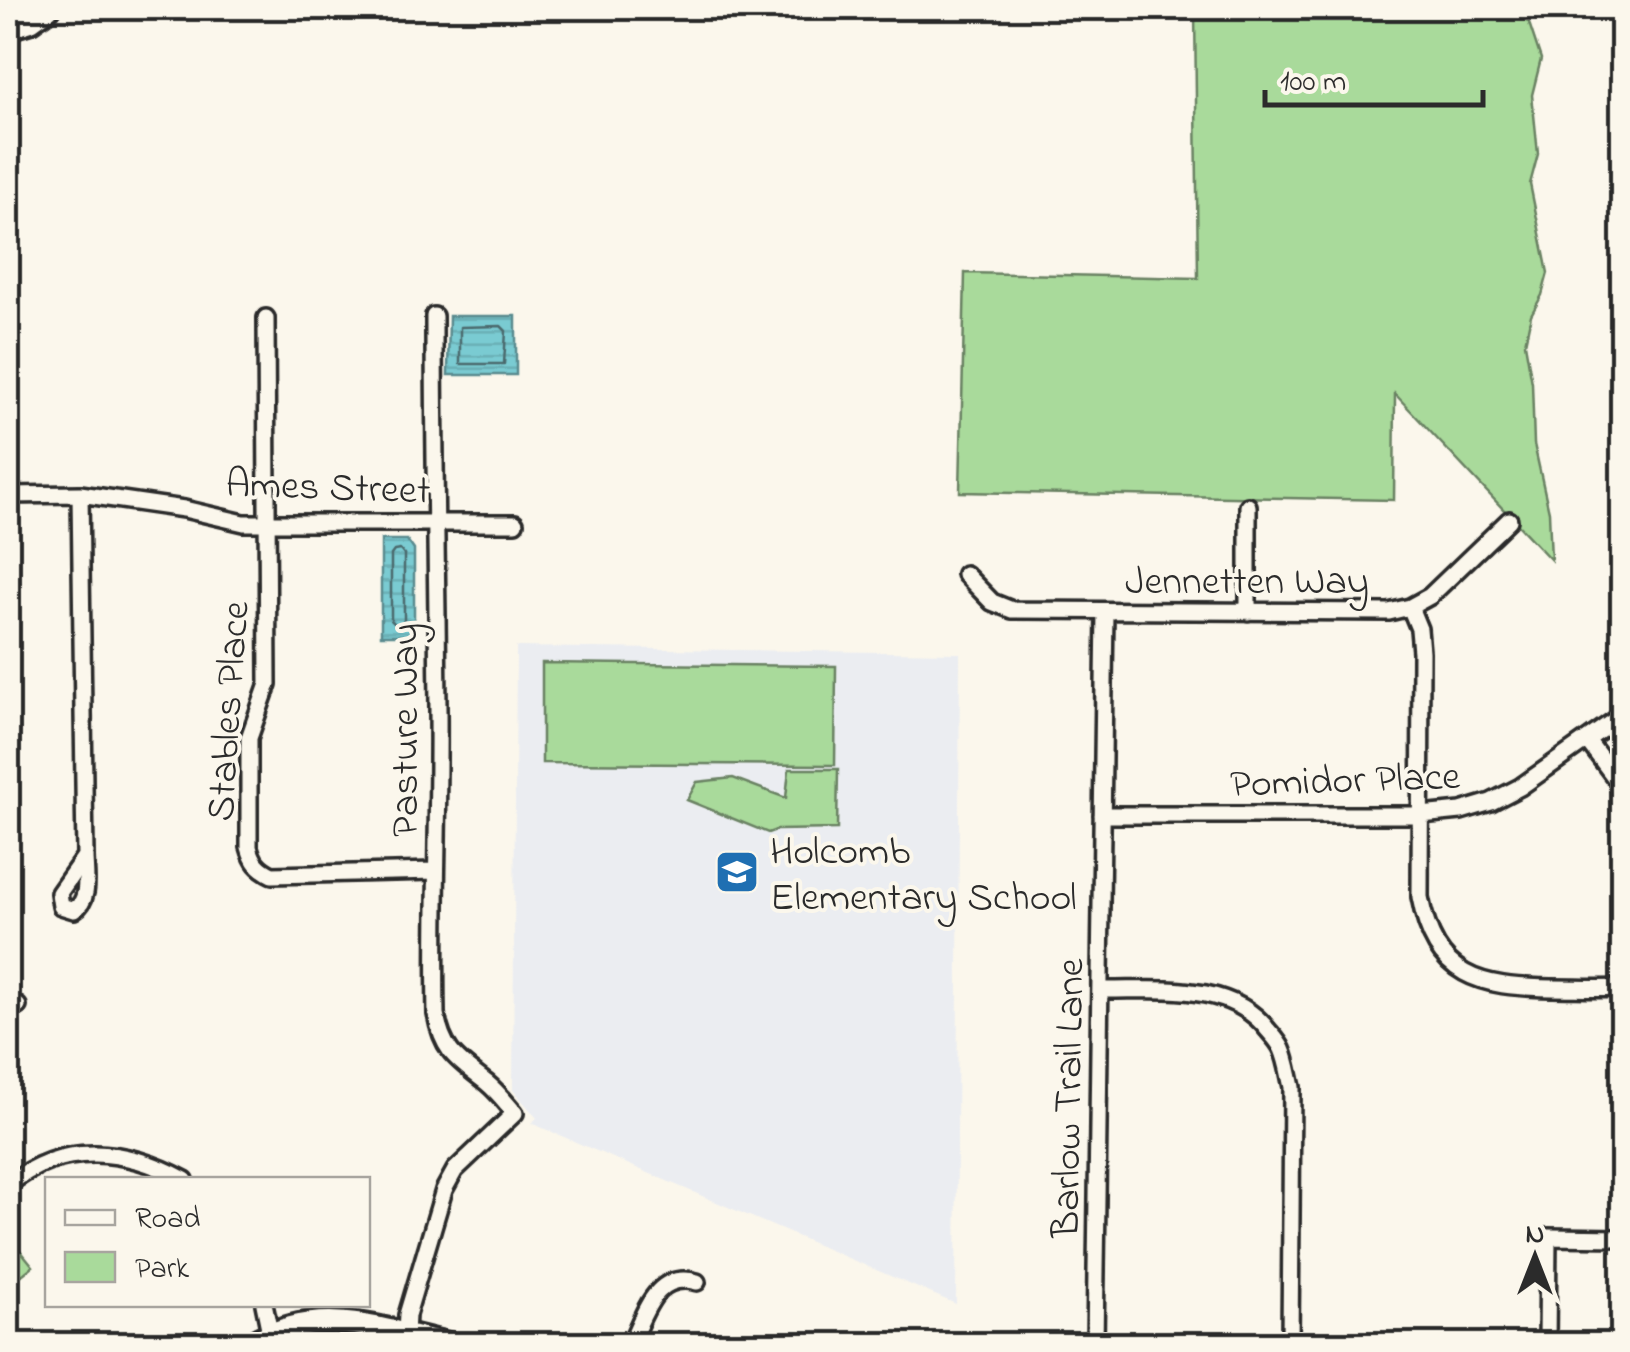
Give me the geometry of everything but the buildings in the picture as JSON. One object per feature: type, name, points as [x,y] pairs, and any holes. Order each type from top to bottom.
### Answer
[{"type":"street","points":[[8,28],[49,8]]},
{"type":"street","name":"Pasture Way","points":[[406,1334],[407,1315],[444,1190],[464,1160],[515,1113],[496,1091],[459,1063],[440,1036],[436,1014],[434,316]]},
{"type":"street","name":"Stables Place","points":[[266,318],[268,684],[250,738],[252,860],[272,875],[434,871]]},
{"type":"street","name":"Ames Street","points":[[8,494],[80,494],[184,508],[244,523],[515,522]]},
{"type":"street","points":[[80,494],[85,856]]},
{"type":"street","points":[[1248,506],[1248,612]]},
{"type":"street","name":"Jennetten Way","points":[[965,574],[992,602],[1012,610],[1389,612],[1410,608],[1430,596],[1508,520]]},
{"type":"street","points":[[1410,608],[1419,629],[1421,652],[1420,897],[1424,917],[1442,952],[1456,967],[1484,982],[1506,987],[1622,988]]},
{"type":"street","name":"Barlow Trail Lane","points":[[1095,1344],[1105,612]]},
{"type":"street","name":"Pomidor Place","points":[[1102,815],[1420,816],[1461,811],[1520,787],[1622,715]]},
{"type":"street","points":[[1588,740],[1622,788]]},
{"type":"street","points":[[1100,990],[1209,994],[1237,1004],[1262,1022],[1282,1048],[1292,1087],[1290,1344]]},
{"type":"street","points":[[8,1185],[50,1162],[100,1154],[143,1160],[178,1177]]},
{"type":"street","points":[[1546,1344],[1548,1238],[1622,1238]]},
{"type":"street","points":[[630,1344],[663,1286],[685,1278],[697,1282]]},
{"type":"street","points":[[265,1307],[270,1333]]},
{"type":"street","points":[[251,1344],[298,1324],[326,1321],[356,1322],[448,1344]]},
{"type":"shaded area","name":"Holcomb Elementary School","points":[[516,647],[960,653],[956,1304],[531,1123],[537,1118],[513,1090]]},
{"type":"green space","points":[[1195,8],[1524,8],[1541,59],[1532,95],[1538,154],[1530,184],[1548,273],[1531,315],[1525,343],[1532,383],[1534,444],[1549,512],[1551,560],[1395,394],[1394,500],[960,492],[965,273],[1198,278]]},
{"type":"green space","points":[[542,663],[836,666],[835,765],[542,763]]},
{"type":"green space","points":[[789,769],[838,769],[837,829],[768,833],[687,800],[697,782],[733,778],[786,798]]},
{"type":"green space","points":[[12,1240],[33,1266],[8,1286],[8,1244]]},
{"type":"water","points":[[449,316],[516,316],[516,375],[448,375]]},
{"type":"water","points":[[381,540],[407,540],[414,550],[414,635],[381,635]]},
{"type":"place","name":"Holcomb Elementary School","points":[[737,872]]}]
